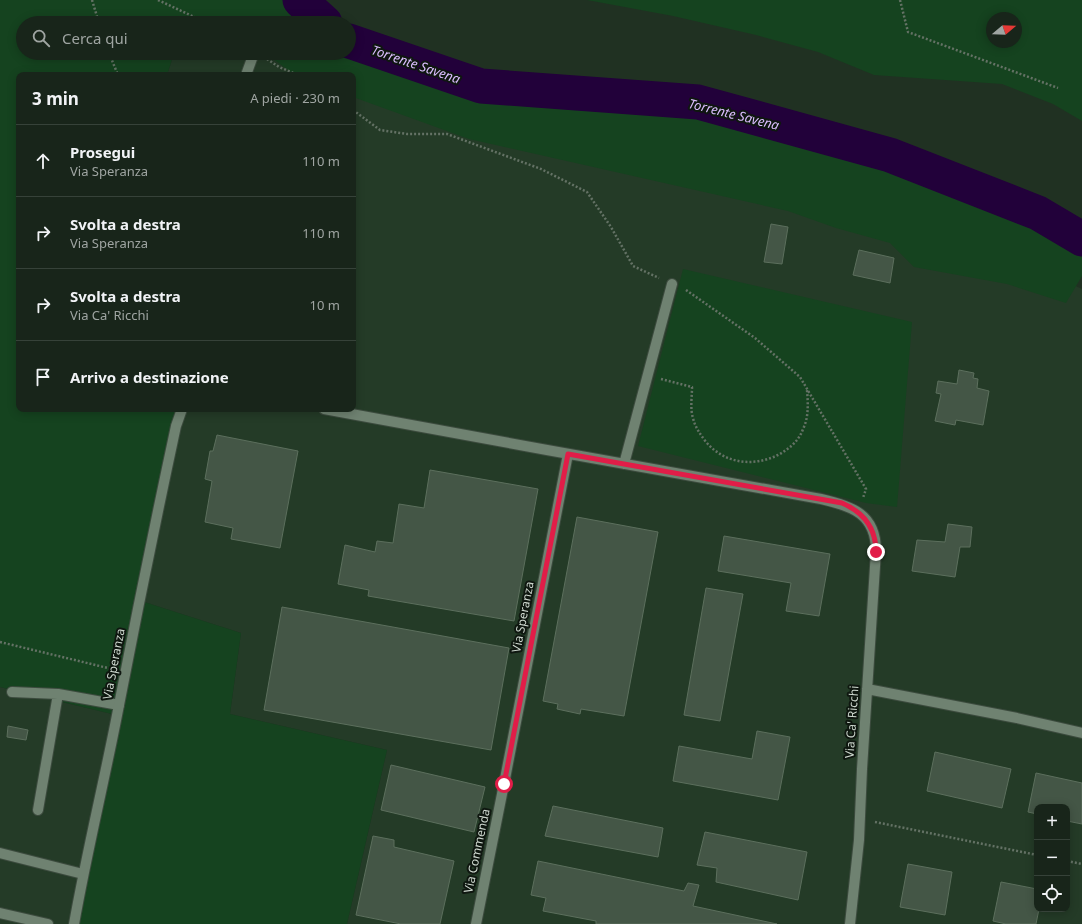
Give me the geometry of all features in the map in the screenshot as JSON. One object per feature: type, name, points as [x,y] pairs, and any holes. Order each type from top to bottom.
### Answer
[{"type":"street","points":[[248,72],[255,60]]},
{"type":"street","points":[[340,412],[624,464],[672,284]]},
{"type":"street","name":"Via Speranza","points":[[74,924],[83,874],[176,426],[181,412]]},
{"type":"street","name":"Via Speranza","points":[[504,784],[568,454]]},
{"type":"street","name":"Via Ca' Ricchi","points":[[624,464],[842,503],[858,511],[869,524],[875,536],[876,552],[860,819],[850,924]]},
{"type":"street","points":[[867,689],[1017,718],[1082,733]]},
{"type":"street","points":[[12,692],[58,694],[119,705]]},
{"type":"street","points":[[38,810],[58,694]]},
{"type":"street","name":"Via Commenda","points":[[476,924],[504,784]]},
{"type":"street","points":[[0,853],[83,874]]},
{"type":"street","points":[[0,913],[48,924]]},
{"type":"path","points":[[92,0],[97,16]]},
{"type":"path","points":[[158,0],[192,16]]},
{"type":"path","points":[[900,0],[908,32],[1058,88]]},
{"type":"path","points":[[112,60],[117,72]]},
{"type":"path","points":[[267,60],[291,72]]},
{"type":"path","points":[[356,112],[380,130],[407,134],[447,134]]},
{"type":"path","points":[[647,375],[692,387],[692,417],[698,432],[711,448],[725,457],[740,462],[756,462],[773,457],[787,450],[797,441],[803,430],[807,417],[807,389]]},
{"type":"path","points":[[0,642],[125,672]]},
{"type":"path","points":[[860,819],[1034,854]]},
{"type":"path","points":[[1070,862],[1082,864]]},
{"type":"shaded area","points":[[172,60],[307,60],[333,72],[168,72]]},
{"type":"shaded area","points":[[356,80],[1006,253],[1082,289],[1082,924],[347,924],[387,750],[230,714],[241,633],[138,600],[175,412],[356,412]]},
{"type":"shaded area","points":[[0,687],[112,714],[73,924],[0,924]]},
{"type":"green space","points":[[0,0],[300,0],[317,16],[16,16],[16,60],[172,60],[168,72],[16,72],[16,412],[175,412],[138,600],[241,633],[230,714],[387,750],[347,924],[73,924],[112,714],[0,687]]},
{"type":"green space","points":[[587,0],[1082,0],[1082,121],[1053,104],[1002,84],[874,75],[818,52],[756,35],[673,16]]},
{"type":"green space","points":[[356,43],[481,86],[698,102],[890,155],[1038,213],[1082,239],[1082,276],[1066,303],[1007,284],[914,267],[890,243],[836,228],[788,211],[469,139],[356,98],[356,72],[291,72],[275,60],[356,60]]},
{"type":"green space","points":[[683,269],[912,322],[897,507],[866,503],[638,446]]},
{"type":"building","points":[[771,224],[788,227],[782,264],[764,262]]},
{"type":"building","points":[[859,250],[894,258],[890,283],[853,275]]},
{"type":"building","points":[[959,370],[974,373],[973,378],[978,379],[977,388],[989,391],[983,425],[956,420],[955,425],[935,421],[941,394],[936,393],[938,381],[957,384]]},
{"type":"building","points":[[217,435],[298,451],[280,548],[231,539],[233,528],[205,522],[212,481],[205,479],[210,451],[213,451]]},
{"type":"building","points":[[430,470],[538,489],[514,621],[368,596],[369,590],[338,584],[345,545],[375,552],[377,541],[393,543],[399,504],[424,508]]},
{"type":"building","points":[[577,517],[658,532],[624,716],[581,709],[580,714],[557,709],[558,704],[543,701]]},
{"type":"building","points":[[948,524],[972,527],[970,547],[960,547],[955,577],[912,571],[917,540],[945,542]]},
{"type":"building","points":[[724,536],[830,554],[819,616],[786,611],[791,583],[718,571]]},
{"type":"building","points":[[706,588],[743,594],[720,721],[684,715]]},
{"type":"building","points":[[282,607],[509,648],[491,750],[264,710]]},
{"type":"building","points":[[8,726],[28,730],[26,740],[7,737]]},
{"type":"building","points":[[757,731],[790,737],[778,800],[673,781],[679,746],[752,759]]},
{"type":"building","points":[[935,752],[1011,769],[1002,808],[927,791]]},
{"type":"building","points":[[391,765],[485,787],[474,832],[381,810]]},
{"type":"building","points":[[1036,773],[1082,783],[1082,824],[1070,822],[1070,804],[1034,804],[1034,813],[1028,812]]},
{"type":"building","points":[[553,806],[663,828],[658,857],[545,836]]},
{"type":"building","points":[[705,832],[807,852],[798,900],[716,882],[717,868],[697,865]]},
{"type":"building","points":[[373,836],[394,840],[394,847],[454,861],[440,924],[401,924],[356,915]]},
{"type":"building","points":[[538,861],[684,891],[688,883],[699,885],[693,906],[777,924],[596,924],[596,921],[543,911],[546,898],[531,895]]},
{"type":"building","points":[[908,864],[952,872],[945,915],[900,907]]},
{"type":"building","points":[[1001,882],[1034,888],[1034,912],[1038,912],[1036,924],[1006,924],[993,921]]},
{"type":"waterway","name":"Torrente Savena","points":[[300,0],[317,16]]},
{"type":"waterway","name":"Torrente Savena","points":[[356,43],[481,86],[698,102],[890,155],[1038,213],[1082,239]]},
{"type":"route","points":[[504,784],[568,454],[842,503],[858,511],[869,524],[875,536],[876,552]]}]
